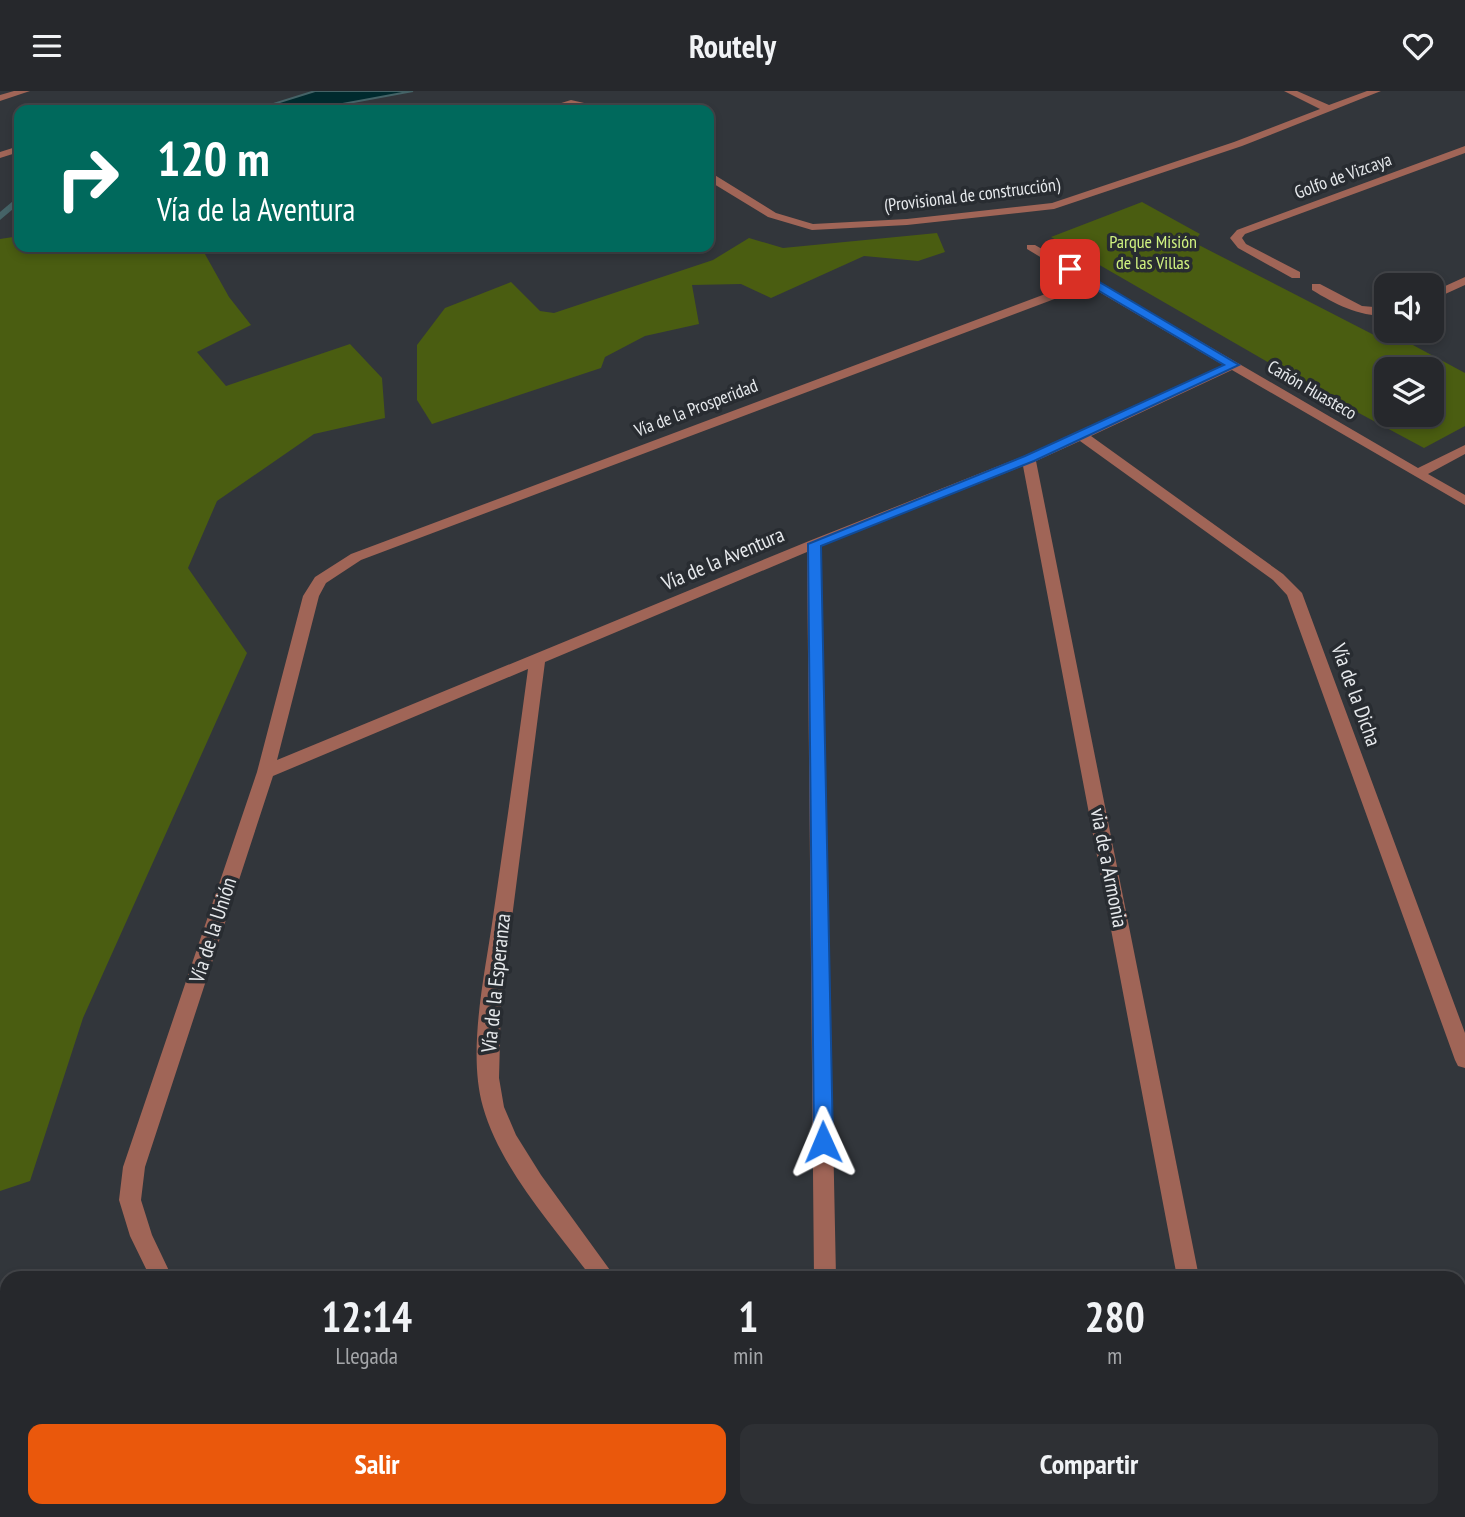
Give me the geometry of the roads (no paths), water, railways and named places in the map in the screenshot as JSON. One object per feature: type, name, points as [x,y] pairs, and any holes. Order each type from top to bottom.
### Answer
[{"type":"street","points":[[0,98],[25,91]]},
{"type":"street","points":[[1289,91],[1329,109]]},
{"type":"street","name":"(Provisional de construcción)","points":[[714,179],[772,215],[812,227],[907,222],[1054,206],[1376,91]]},
{"type":"street","name":"Golfo de Vizcaya","points":[[1296,275],[1242,246],[1236,238],[1241,232],[1465,149]]},
{"type":"street","name":"Cañón Huasteco","points":[[1031,247],[1465,501]]},
{"type":"street","name":"Vía de la Prosperidad","points":[[320,580],[356,557],[1090,281]]},
{"type":"street","points":[[1444,291],[1465,281]]},
{"type":"street","points":[[1316,287],[1348,305],[1374,311]]},
{"type":"street","name":"Vía de la Aventura","points":[[266,772],[814,544],[1029,459],[1233,365]]},
{"type":"street","name":"Vía de la Dicha","points":[[1082,436],[1278,577],[1294,593],[1465,1061]]},
{"type":"street","points":[[1419,473],[1465,449]]},
{"type":"street","name":"via de a Armonia","points":[[1029,459],[1187,1271]]},
{"type":"street","points":[[814,544],[825,1271]]},
{"type":"street","name":"Vía de la Unión","points":[[158,1271],[141,1236],[130,1201],[134,1167],[266,772],[311,596],[320,580]]},
{"type":"street","name":"Vía de la Esperanza","points":[[538,659],[491,1003],[487,1060],[497,1119],[532,1178],[600,1271]]},
{"type":"water","points":[[315,91],[413,91],[337,105],[270,105]]},
{"type":"waterway","points":[[0,217],[14,204]]},
{"type":"park label","name":"Parque Misión de las Villas","points":[[1153,252]]}]
